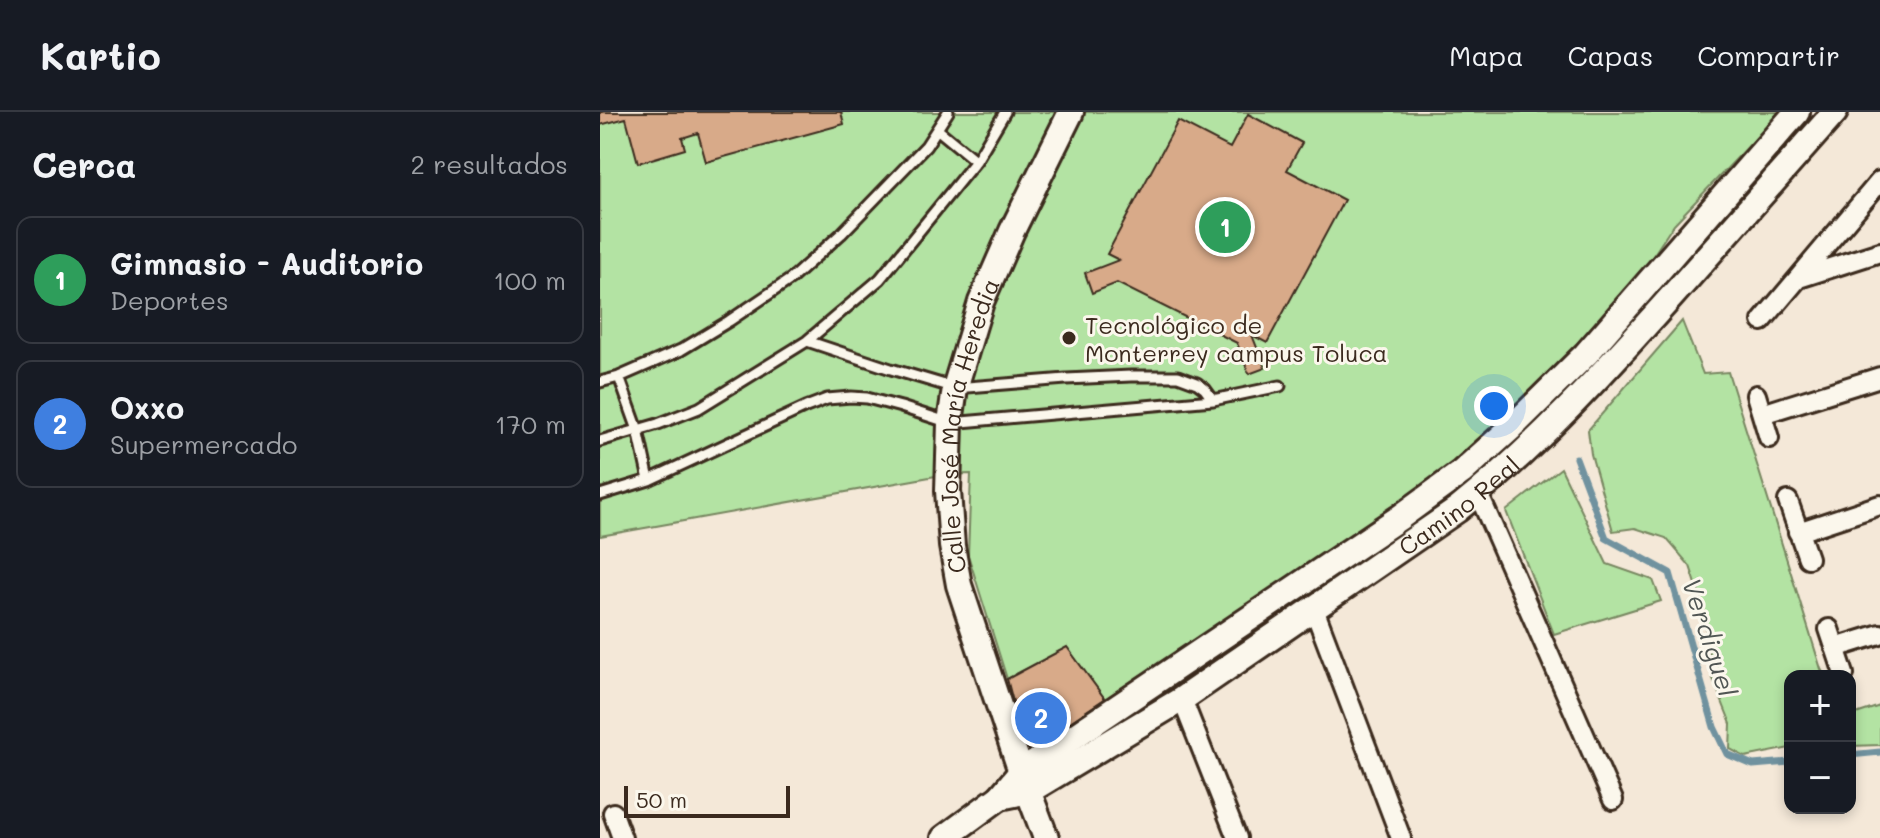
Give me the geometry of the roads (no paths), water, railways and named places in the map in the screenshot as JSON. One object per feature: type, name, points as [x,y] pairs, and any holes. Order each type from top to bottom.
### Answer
[{"type":"main road","name":"Calle José María Heredia","points":[[1046,838],[959,585],[952,546],[948,491],[950,423],[955,388],[981,302],[1071,112]]},
{"type":"main road","name":"Camino Real","points":[[1025,782],[1462,472],[1586,354],[1797,112]]},
{"type":"main road","name":"Camino Real","points":[[944,838],[1025,782],[1182,699],[1478,493],[1552,426],[1600,376],[1835,112]]},
{"type":"main road","points":[[1399,518],[1416,538]]},
{"type":"street","points":[[1762,321],[1880,181]]},
{"type":"street","points":[[1796,279],[1880,252]]},
{"type":"street","points":[[1762,414],[1880,377]]},
{"type":"street","points":[[1756,395],[1769,438]]},
{"type":"street","points":[[1478,493],[1613,800]]},
{"type":"street","points":[[1788,501],[1808,558]]},
{"type":"street","points":[[1798,532],[1880,505]]},
{"type":"street","points":[[1314,609],[1401,838]]},
{"type":"street","points":[[1829,629],[1843,670]]},
{"type":"street","points":[[1835,648],[1880,634]]},
{"type":"street","points":[[1182,699],[1237,838]]},
{"type":"street","points":[[613,813],[622,838]]},
{"type":"lane","points":[[600,382],[681,350],[791,279],[841,234],[926,146],[948,112]]},
{"type":"lane","points":[[600,441],[699,408],[807,341],[880,279],[976,161],[1005,112]]},
{"type":"lane","points":[[937,129],[976,161]]},
{"type":"lane","points":[[807,341],[955,388],[1092,378],[1178,376],[1197,383],[1213,400]]},
{"type":"lane","points":[[619,377],[638,430],[649,480]]},
{"type":"lane","points":[[600,495],[649,480],[827,399],[867,398],[950,423],[1213,400],[1280,386]]},
{"type":"waterway","name":"Verdiguel","points":[[1576,458],[1606,538],[1670,573],[1714,727],[1727,754],[1753,765],[1784,762]]},
{"type":"waterway","name":"Verdiguel","points":[[1856,754],[1880,752]]},
{"type":"place","name":"Gimnasio - Auditorio","points":[[1225,227]]},
{"type":"place","name":"Tecnológico de Monterrey campus Toluca","points":[[1069,338]]},
{"type":"place","name":"Oxxo","points":[[1041,718]]}]
